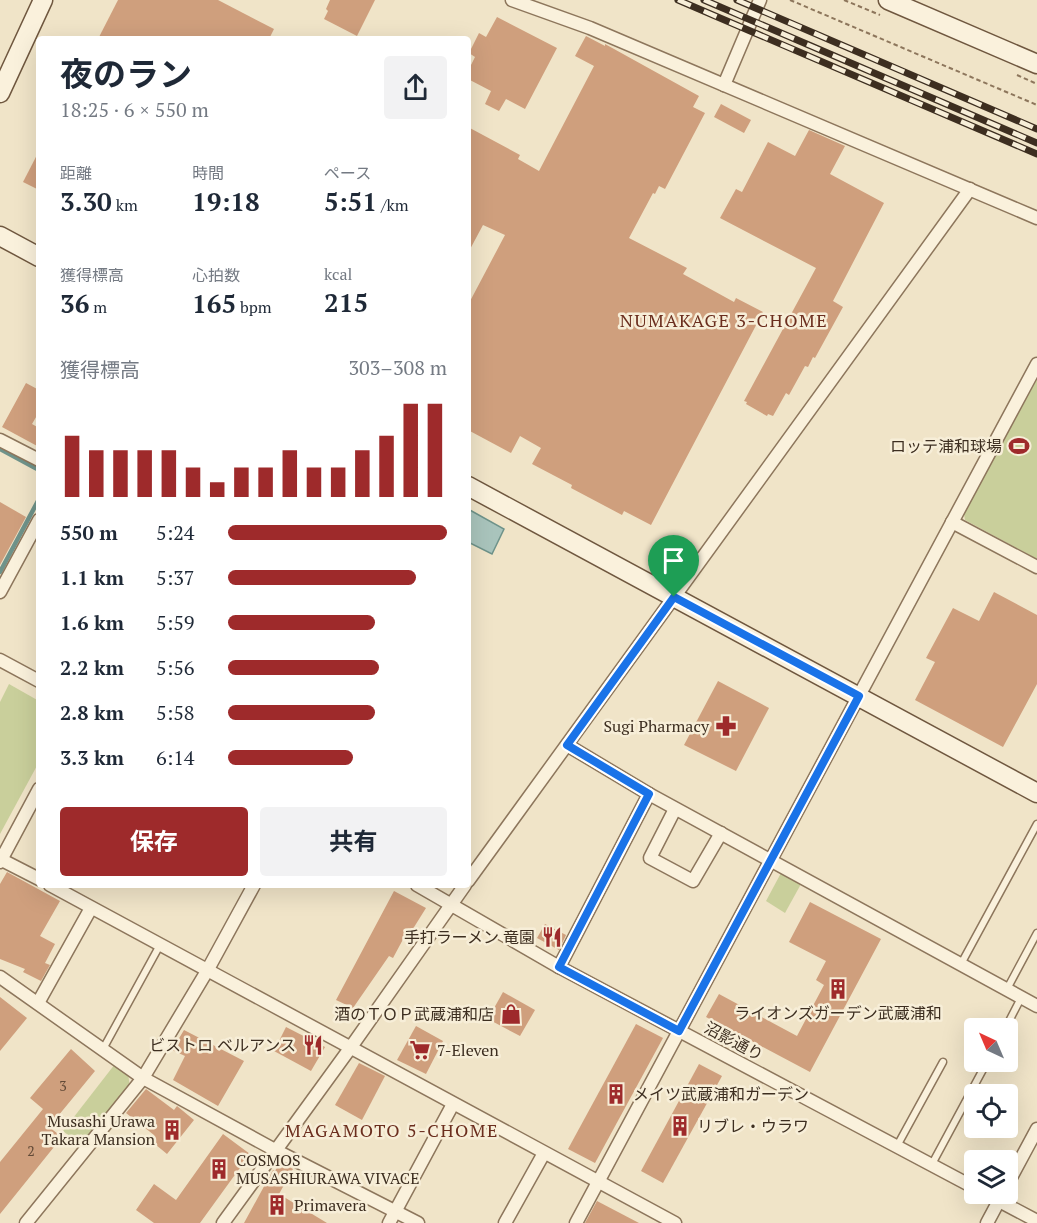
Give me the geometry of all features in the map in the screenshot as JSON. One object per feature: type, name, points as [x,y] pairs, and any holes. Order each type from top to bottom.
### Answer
[{"type":"street","points":[[0,93],[8,53],[43,0]]},
{"type":"street","points":[[512,0],[590,28],[1037,218]]},
{"type":"street","points":[[724,85],[760,0]]},
{"type":"street","points":[[888,0],[1037,64]]},
{"type":"street","points":[[471,877],[970,189]]},
{"type":"street","points":[[0,236],[36,255]]},
{"type":"street","points":[[576,1223],[1037,364]]},
{"type":"street","points":[[0,440],[36,458]]},
{"type":"street","points":[[471,488],[1037,793]]},
{"type":"street","points":[[952,522],[1037,567]]},
{"type":"street","points":[[0,592],[36,526]]},
{"type":"street","points":[[0,660],[36,679]]},
{"type":"street","points":[[567,745],[675,809],[1037,1006]]},
{"type":"street","points":[[559,967],[649,794]]},
{"type":"street","points":[[36,795],[0,861],[36,878]]},
{"type":"street","points":[[675,809],[650,858],[693,881],[721,833]]},
{"type":"street","points":[[55,888],[675,1223]]},
{"type":"street","points":[[30,1222],[143,1078],[207,971],[252,888]]},
{"type":"street","name":"沼影通り","points":[[423,888],[559,967],[964,1182]]},
{"type":"street","points":[[223,1223],[463,888]]},
{"type":"street","points":[[39,1003],[91,908]]},
{"type":"street","points":[[0,977],[143,1078],[275,1150],[418,1223]]},
{"type":"street","points":[[389,1223],[453,1104]]},
{"type":"street","points":[[1018,1164],[1037,1129]]},
{"type":"street","points":[[505,1223],[544,1153]]},
{"type":"street","points":[[987,1223],[996,1204]]},
{"type":"street","points":[[1010,1204],[1035,1221]]},
{"type":"lane","points":[[961,965],[1037,824]]},
{"type":"lane","points":[[1007,990],[1037,933]]},
{"type":"lane","points":[[103,1050],[160,945]]},
{"type":"lane","points":[[1011,1018],[1021,998]]},
{"type":"lane","points":[[896,1146],[943,1062]]},
{"type":"lane","points":[[932,1165],[982,1072]]},
{"type":"path","points":[[790,0],[1037,105]]},
{"type":"green space","name":"ロッテ浦和球場","points":[[1037,379],[1037,559],[965,520],[964,514]]},
{"type":"green space","points":[[9,684],[36,699],[36,768],[0,834],[0,702]]},
{"type":"green space","points":[[781,873],[801,884],[785,913],[766,901]]},
{"type":"green space","points":[[115,1064],[128,1073],[130,1088],[82,1146],[63,1131]]},
{"type":"water","points":[[471,511],[504,529],[492,554],[471,544]]},
{"type":"building","points":[[118,0],[218,0],[274,29],[270,36],[100,36]]},
{"type":"building","points":[[330,0],[375,0],[357,36],[324,19]]},
{"type":"building","points":[[497,17],[557,48],[525,109],[506,99],[499,111],[485,104],[491,91],[471,81],[471,65],[475,57],[471,54],[471,49],[479,33],[486,37]]},
{"type":"building","points":[[586,36],[605,46],[605,44],[699,96],[693,107],[705,113],[665,189],[659,186],[655,194],[653,193],[629,238],[687,268],[683,274],[734,302],[736,298],[763,312],[651,525],[624,511],[622,515],[532,464],[541,448],[520,436],[511,453],[471,432],[471,299],[505,235],[483,225],[471,247],[471,129],[520,155],[518,159],[539,171],[594,66],[575,56]]},
{"type":"building","points":[[721,104],[751,120],[744,133],[714,117]]},
{"type":"building","points":[[809,130],[845,146],[830,174],[884,203],[833,301],[843,307],[815,358],[813,357],[808,367],[805,366],[789,395],[786,393],[773,416],[768,414],[767,416],[744,401],[816,268],[720,218],[736,189],[742,192],[768,142],[795,156]]},
{"type":"building","points":[[36,157],[36,188],[23,182]]},
{"type":"building","points":[[26,383],[36,388],[36,417],[32,424],[36,426],[36,445],[2,427]]},
{"type":"building","points":[[0,502],[26,517],[0,565]]},
{"type":"building","points":[[994,592],[1037,615],[1037,684],[1003,747],[915,700],[935,662],[926,658],[953,608],[979,621]]},
{"type":"building","name":"Sugi Pharmacy","points":[[718,681],[769,708],[736,771],[684,745]]},
{"type":"building","points":[[7,872],[60,901],[40,936],[55,944],[45,963],[50,965],[41,981],[23,972],[25,969],[0,959],[0,884]]},
{"type":"building","points":[[394,891],[426,908],[411,932],[408,930],[393,958],[389,956],[353,1008],[336,1000]]},
{"type":"building","name":"ライオンズガーデン武蔵浦和","points":[[810,902],[881,939],[810,1072],[706,1017],[719,994],[797,1036],[824,985],[816,980],[826,961],[789,942]]},
{"type":"building","name":"手打ラーメン 竜園","points":[[545,924],[566,935],[559,950],[537,938]]},
{"type":"building","name":"酒のＴＯＰ武蔵浦和店","points":[[503,992],[535,1010],[520,1036],[488,1019]]},
{"type":"building","points":[[0,997],[27,1018],[0,1051]]},
{"type":"building","name":"メイツ武蔵浦和ガーデン","points":[[636,1024],[663,1038],[595,1163],[568,1149]]},
{"type":"building","name":"7-Eleven","points":[[416,1026],[443,1041],[426,1074],[397,1060]]},
{"type":"building","points":[[286,1027],[325,1047],[311,1071],[274,1051]]},
{"type":"building","points":[[184,1030],[244,1061],[218,1106],[173,1080],[185,1056],[172,1050]]},
{"type":"building","points":[[71,1049],[95,1071],[49,1127],[62,1137],[0,1214],[0,1162],[43,1109],[30,1098]]},
{"type":"building","points":[[359,1063],[385,1076],[362,1120],[335,1105]]},
{"type":"building","name":"リブレ・ウラワ","points":[[699,1064],[722,1076],[663,1183],[641,1171]]},
{"type":"building","points":[[146,1089],[174,1110],[177,1106],[194,1120],[167,1154],[150,1140],[154,1135],[126,1113]]},
{"type":"building","name":"COSMOS MUSASHIURAWA VIVACE","points":[[223,1134],[250,1154],[200,1223],[154,1223],[136,1210],[154,1184],[176,1200]]},
{"type":"building","points":[[280,1162],[293,1169],[279,1194],[327,1223],[244,1223],[273,1170],[275,1171]]},
{"type":"building","points":[[597,1201],[639,1223],[585,1223]]},
{"type":"waterway","points":[[0,449],[36,468]]},
{"type":"waterway","points":[[0,572],[36,505]]},
{"type":"railway","points":[[678,0],[1037,154]]},
{"type":"railway","points":[[704,0],[1037,143]]},
{"type":"railway","points":[[737,0],[1037,129]]},
{"type":"place","name":"ロッテ浦和球場","points":[[1019,446]]},
{"type":"place","name":"Sugi Pharmacy","points":[[726,726]]},
{"type":"place","name":"手打ラーメン 竜園","points":[[552,937]]},
{"type":"place","name":"ライオンズガーデン武蔵浦和","points":[[838,989]]},
{"type":"place","name":"酒のＴＯＰ武蔵浦和店","points":[[511,1014]]},
{"type":"place","name":"ビストロ ベルアンス","points":[[313,1045]]},
{"type":"place","name":"7-Eleven","points":[[420,1050]]},
{"type":"place","name":"メイツ武蔵浦和ガーデン","points":[[616,1094]]},
{"type":"place","name":"リブレ・ウラワ","points":[[680,1126]]},
{"type":"place","name":"Musashi Urawa Takara Mansion","points":[[172,1130]]},
{"type":"place","name":"COSMOS MUSASHIURAWA VIVACE","points":[[219,1169]]},
{"type":"place","name":"Primavera","points":[[277,1205]]},
{"type":"district","name":"NUMAKAGE 3-CHOME","points":[[724,320]]},
{"type":"district","name":"MAGAMOTO 5-CHOME","points":[[392,1130]]},
{"type":"route","points":[[674,597],[859,696],[679,1031],[559,967],[649,794],[567,745],[674,597]]}]
